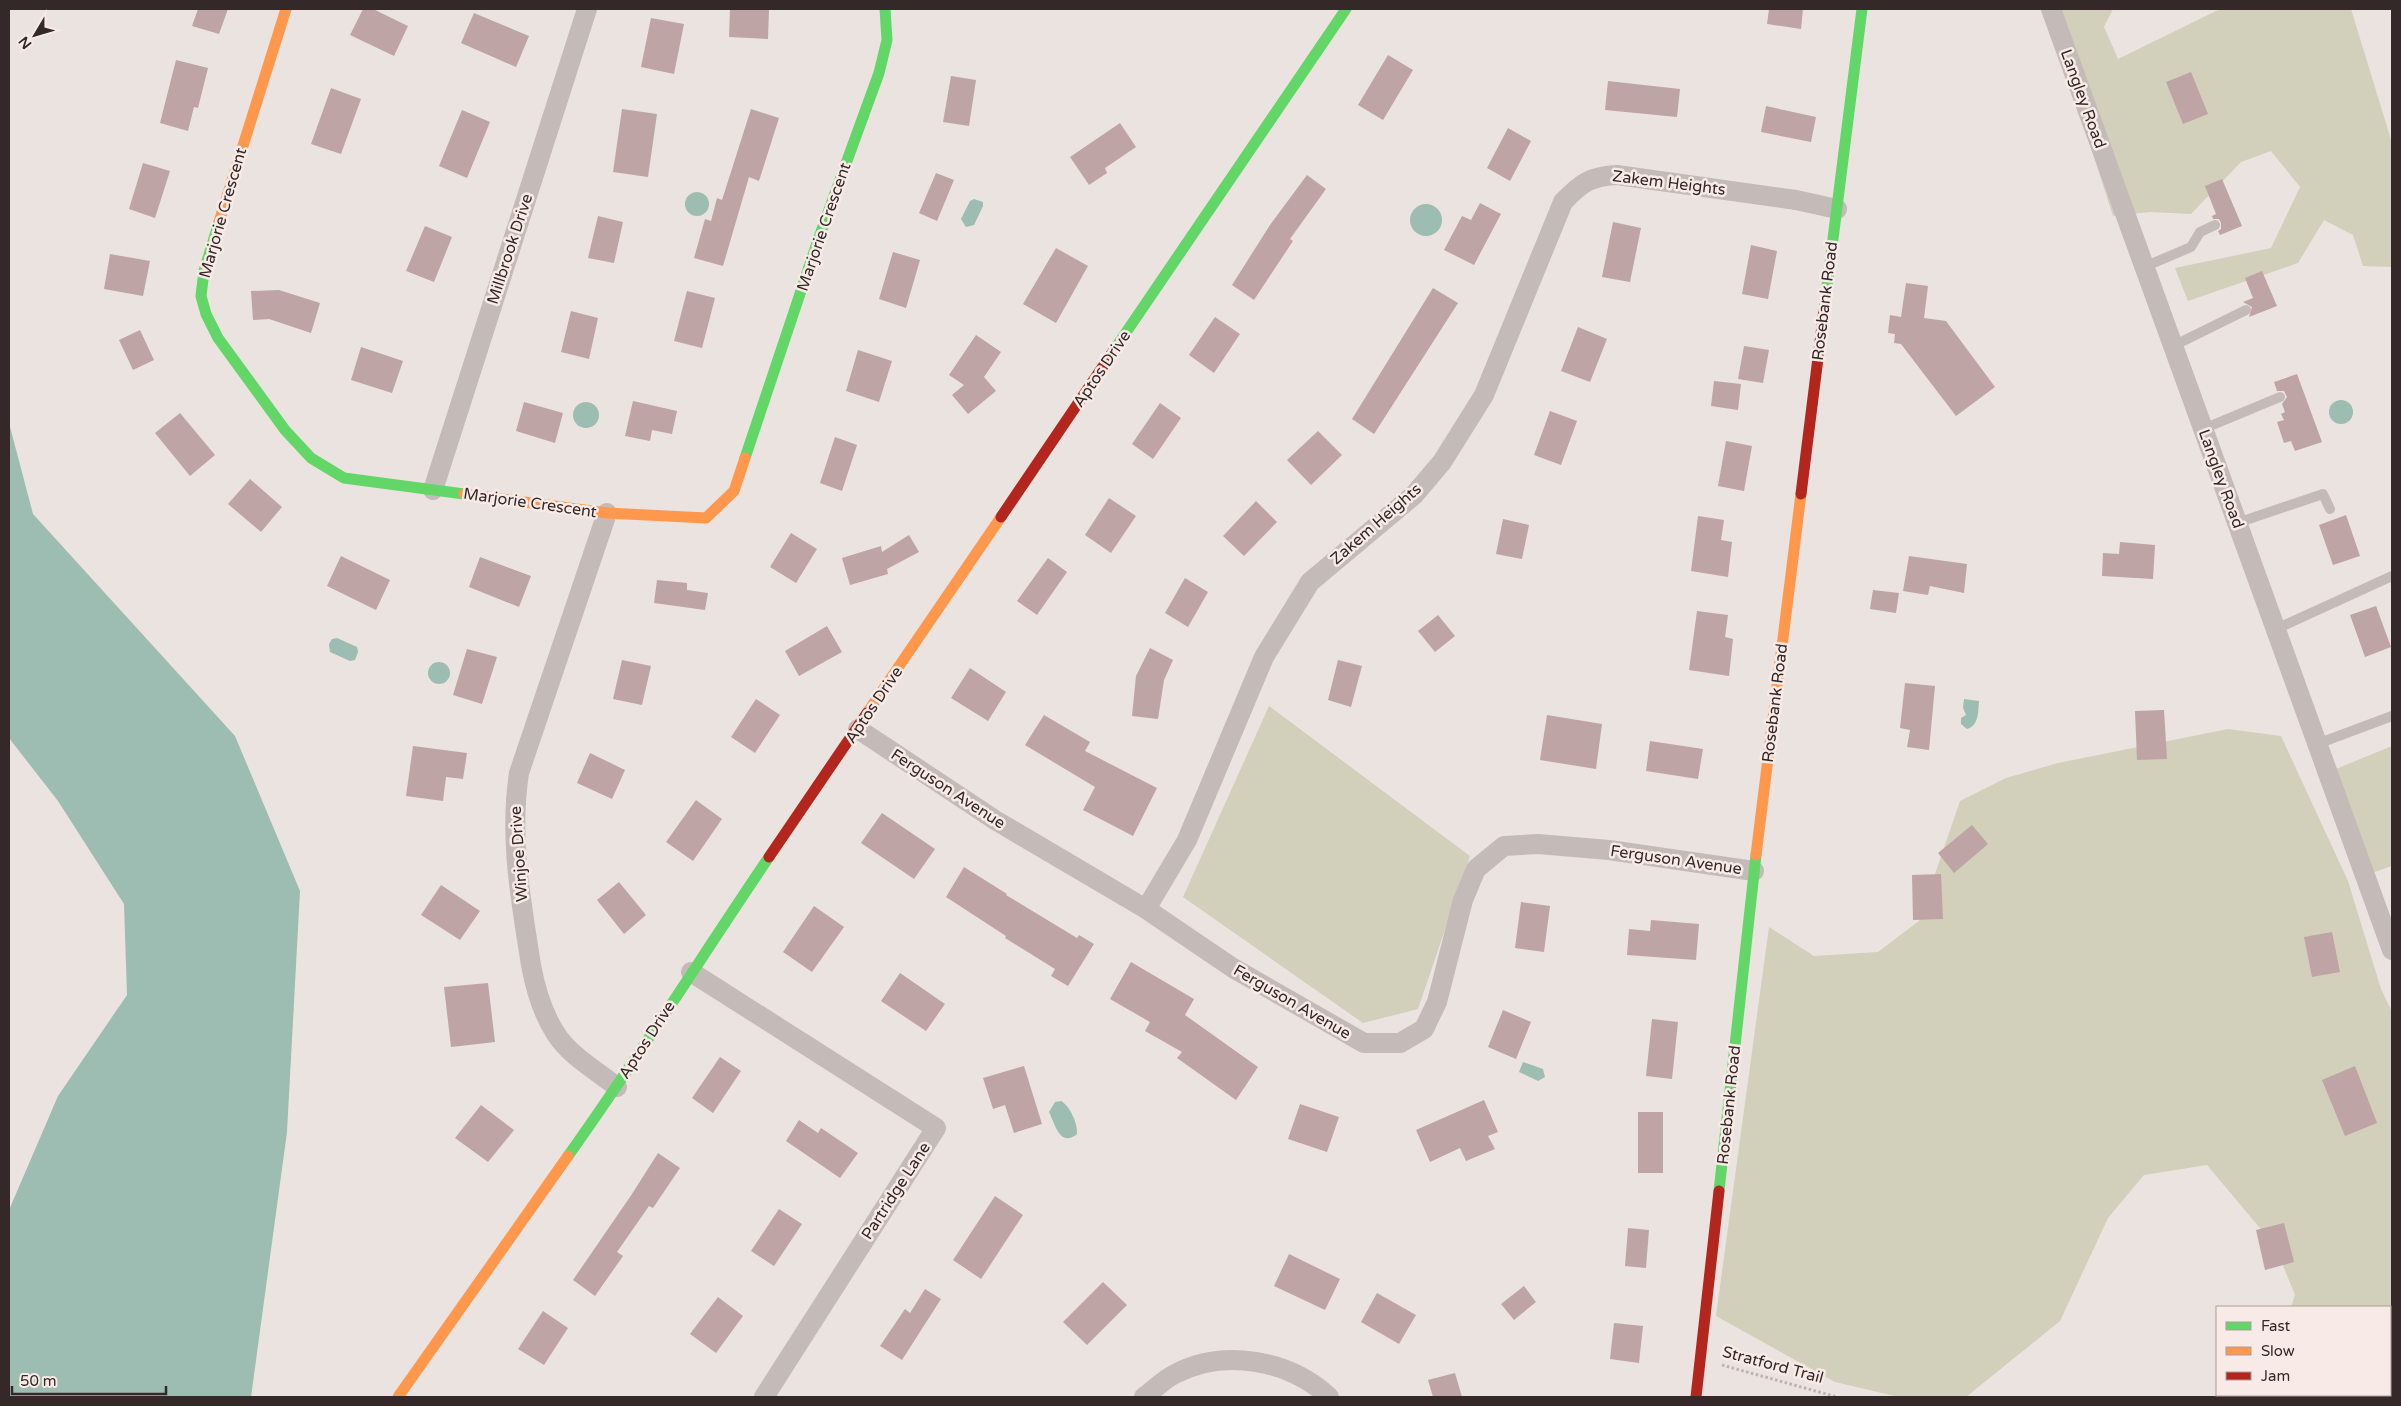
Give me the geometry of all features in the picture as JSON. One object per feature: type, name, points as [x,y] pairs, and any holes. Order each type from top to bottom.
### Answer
[{"type":"street","name":"Marjorie Crescent","points":[[286,9],[204,271],[201,296],[206,314],[218,338],[285,430],[311,458],[344,478],[607,513],[678,518],[706,518],[734,492],[817,243],[879,73],[887,40],[886,9]]},
{"type":"street","name":"Millbrook Drive","points":[[433,490],[587,9]]},
{"type":"street","name":"Aptos Drive","points":[[398,1397],[617,1087],[691,972],[1346,9]]},
{"type":"street","name":"Rosebank Road","points":[[1696,1397],[1702,1359],[1754,871],[1862,9]]},
{"type":"street","name":"Langley Road","points":[[2051,9],[2392,950]]},
{"type":"street","name":"Zakem Heights","points":[[1146,908],[1187,840],[1264,657],[1310,582],[1414,495],[1442,462],[1484,395],[1563,202],[1578,186],[1598,176],[1617,175],[1796,200],[1837,208]]},
{"type":"street","name":"Winjoe Drive","points":[[607,513],[519,773],[514,817],[518,879],[532,971],[548,1018],[556,1035],[569,1049],[617,1087]]},
{"type":"street","name":"Ferguson Avenue","points":[[858,729],[995,820],[1146,908],[1233,968],[1334,1028],[1364,1043],[1400,1043],[1424,1029],[1437,1002],[1461,909],[1476,869],[1504,846],[1538,844],[1609,850],[1754,871]]},
{"type":"street","name":"Partridge Lane","points":[[691,972],[936,1128],[764,1397]]},
{"type":"street","points":[[1144,1397],[1174,1374],[1218,1360],[1268,1363],[1316,1384],[1329,1397]]},
{"type":"lane","points":[[2144,267],[2191,248],[2200,232],[2216,225]]},
{"type":"lane","points":[[2173,346],[2246,310]]},
{"type":"lane","points":[[2203,429],[2280,397]]},
{"type":"lane","points":[[2237,523],[2323,494],[2330,509]]},
{"type":"lane","points":[[2276,629],[2392,576]]},
{"type":"lane","points":[[2318,744],[2392,716]]},
{"type":"path","name":"Stratford Trail","points":[[1702,1359],[1837,1397]]},
{"type":"shaded area","points":[[2046,9],[2113,9],[2104,27],[2118,59],[2220,9],[2351,9],[2392,143],[2392,267],[2363,266],[2353,235],[2324,220],[2298,263],[2188,301],[2175,268],[2271,248],[2300,187],[2271,151],[2241,162],[2191,214],[2150,212],[2113,216]]},
{"type":"shaded area","points":[[692,192],[702,192],[709,199],[709,209],[702,216],[692,216],[685,209],[685,199]]},
{"type":"shaded area","points":[[974,199],[983,202],[983,206],[974,225],[966,227],[961,219],[970,201]]},
{"type":"shaded area","points":[[1426,204],[1432,205],[1437,209],[1441,214],[1441,226],[1437,231],[1432,235],[1426,236],[1420,235],[1415,231],[1411,226],[1410,220],[1411,214],[1415,209],[1420,205]]},
{"type":"shaded area","points":[[2341,400],[2350,403],[2353,412],[2350,421],[2341,424],[2332,421],[2329,412],[2332,403]]},
{"type":"shaded area","points":[[586,402],[596,405],[599,415],[596,425],[586,428],[576,425],[573,415],[576,405]]},
{"type":"shaded area","points":[[9,423],[33,514],[235,736],[300,891],[287,1132],[251,1397],[9,1397],[9,1210],[58,1096],[127,995],[124,904],[58,801],[9,738]]},
{"type":"shaded area","points":[[337,638],[357,647],[358,652],[355,660],[350,661],[330,652],[329,644],[332,639]]},
{"type":"shaded area","points":[[435,662],[443,662],[450,669],[450,677],[443,684],[435,684],[428,677],[428,669]]},
{"type":"shaded area","points":[[1964,699],[1979,701],[1976,722],[1967,729],[1961,724],[1961,718],[1966,715],[1963,708]]},
{"type":"shaded area","points":[[1269,706],[1470,856],[1418,1009],[1363,1023],[1183,897]]},
{"type":"shaded area","points":[[2228,729],[2281,736],[2348,881],[2381,989],[2392,1012],[2392,1397],[2261,1397],[2391,1396],[2391,1306],[2291,1306],[2295,1295],[2275,1246],[2207,1165],[2144,1175],[2108,1218],[2060,1321],[1966,1397],[1899,1397],[1835,1382],[1716,1316],[1769,927],[1814,956],[1878,952],[1919,921],[1960,801],[2006,778],[2058,763]]},
{"type":"shaded area","points":[[2392,746],[2392,866],[2369,874],[2326,773]]},
{"type":"shaded area","points":[[1523,1062],[1543,1069],[1545,1077],[1538,1081],[1519,1072]]},
{"type":"shaded area","points":[[1061,1101],[1070,1111],[1076,1125],[1077,1134],[1071,1138],[1066,1138],[1059,1133],[1049,1112],[1055,1102]]},
{"type":"building","points":[[198,9],[228,9],[219,34],[192,26]]},
{"type":"building","points":[[363,9],[373,9],[408,26],[394,56],[350,35]]},
{"type":"building","points":[[730,9],[769,10],[768,39],[729,37]]},
{"type":"building","points":[[1769,9],[1803,9],[1801,29],[1767,24]]},
{"type":"building","points":[[474,13],[529,36],[516,67],[461,43]]},
{"type":"building","points":[[651,18],[684,24],[674,74],[641,67]]},
{"type":"building","points":[[1388,55],[1413,70],[1383,120],[1358,105]]},
{"type":"building","points":[[176,60],[208,68],[198,108],[194,107],[188,131],[160,123]]},
{"type":"building","points":[[2191,72],[2208,114],[2183,124],[2166,82]]},
{"type":"building","points":[[951,76],[976,80],[969,126],[943,122]]},
{"type":"building","points":[[1608,81],[1680,89],[1677,117],[1605,110]]},
{"type":"building","points":[[331,88],[361,99],[341,154],[311,144]]},
{"type":"building","points":[[1766,106],[1816,117],[1811,142],[1761,132]]},
{"type":"building","points":[[622,109],[657,114],[648,177],[613,172]]},
{"type":"building","points":[[751,109],[779,118],[759,181],[749,177],[723,266],[694,258],[705,219],[711,221],[717,198],[722,200]]},
{"type":"building","points":[[462,110],[490,122],[467,178],[439,166]]},
{"type":"building","points":[[1120,123],[1136,147],[1105,168],[1107,173],[1089,185],[1070,157]]},
{"type":"building","points":[[1508,128],[1531,141],[1510,181],[1487,168]]},
{"type":"building","points":[[143,163],[170,171],[155,218],[129,209]]},
{"type":"building","points":[[936,173],[954,180],[937,221],[919,213]]},
{"type":"building","points":[[1307,175],[1326,189],[1290,239],[1293,241],[1254,300],[1232,285],[1270,225]]},
{"type":"building","points":[[2222,179],[2242,226],[2220,235],[2218,231],[2221,229],[2221,223],[2219,219],[2213,219],[2212,216],[2216,214],[2205,186]]},
{"type":"building","points":[[1480,203],[1501,214],[1474,265],[1444,250],[1462,216],[1471,220]]},
{"type":"building","points":[[598,216],[623,222],[614,263],[588,258]]},
{"type":"building","points":[[1613,222],[1641,228],[1630,282],[1602,277]]},
{"type":"building","points":[[425,226],[452,237],[434,282],[406,271]]},
{"type":"building","points":[[1751,245],[1777,251],[1768,299],[1742,294]]},
{"type":"building","points":[[1056,248],[1088,266],[1056,323],[1023,304]]},
{"type":"building","points":[[893,252],[920,260],[906,308],[879,299]]},
{"type":"building","points":[[110,254],[150,261],[143,296],[104,289]]},
{"type":"building","points":[[2262,271],[2277,306],[2249,317],[2252,307],[2243,302],[2253,298],[2245,278]]},
{"type":"building","points":[[1906,283],[1928,286],[1924,318],[1946,321],[1995,387],[1956,416],[1901,344],[1894,343],[1895,334],[1888,333],[1890,315],[1901,317]]},
{"type":"building","points":[[1433,288],[1458,303],[1374,434],[1352,419]]},
{"type":"building","points":[[279,290],[320,303],[311,333],[269,319],[253,320],[251,291]]},
{"type":"building","points":[[687,291],[715,298],[702,348],[674,341]]},
{"type":"building","points":[[571,311],[598,318],[589,359],[561,352]]},
{"type":"building","points":[[1215,317],[1240,334],[1214,373],[1189,355]]},
{"type":"building","points":[[1578,327],[1607,339],[1590,382],[1561,371]]},
{"type":"building","points":[[140,330],[154,360],[133,370],[119,340]]},
{"type":"building","points":[[976,335],[1001,352],[984,377],[996,391],[968,414],[952,395],[964,385],[949,375]]},
{"type":"building","points":[[1744,346],[1769,350],[1763,383],[1738,379]]},
{"type":"building","points":[[361,347],[403,361],[392,393],[351,380]]},
{"type":"building","points":[[858,350],[892,361],[879,402],[846,391]]},
{"type":"building","points":[[2297,374],[2322,442],[2295,451],[2291,441],[2284,443],[2277,422],[2284,420],[2281,414],[2285,412],[2282,404],[2287,397],[2284,391],[2277,391],[2274,382]]},
{"type":"building","points":[[1714,381],[1741,384],[1738,410],[1711,406]]},
{"type":"building","points":[[633,401],[677,411],[672,434],[652,430],[650,441],[625,436]]},
{"type":"building","points":[[524,402],[563,413],[555,443],[516,431]]},
{"type":"building","points":[[1160,403],[1181,418],[1153,459],[1132,444]]},
{"type":"building","points":[[1550,411],[1577,421],[1561,465],[1534,455]]},
{"type":"building","points":[[180,413],[215,455],[190,476],[155,433]]},
{"type":"building","points":[[1318,431],[1342,455],[1311,485],[1287,460]]},
{"type":"building","points":[[835,437],[857,445],[842,491],[820,483]]},
{"type":"building","points":[[1726,441],[1752,446],[1744,491],[1718,486]]},
{"type":"building","points":[[250,479],[282,507],[261,532],[228,504]]},
{"type":"building","points":[[1109,498],[1136,516],[1111,553],[1085,535]]},
{"type":"building","points":[[1256,501],[1277,522],[1244,556],[1223,536]]},
{"type":"building","points":[[2346,515],[2360,556],[2333,565],[2319,525]]},
{"type":"building","points":[[1698,516],[1724,520],[1721,540],[1732,542],[1728,577],[1691,571]]},
{"type":"building","points":[[1503,519],[1529,525],[1522,559],[1496,554]]},
{"type":"building","points":[[791,533],[817,549],[796,583],[770,567]]},
{"type":"building","points":[[909,535],[919,552],[887,569],[888,574],[850,585],[842,558],[881,546],[882,552]]},
{"type":"building","points":[[2120,542],[2155,545],[2153,579],[2102,576],[2103,553],[2119,554]]},
{"type":"building","points":[[341,556],[390,580],[376,610],[327,586]]},
{"type":"building","points":[[1909,556],[1967,564],[1964,593],[1930,586],[1928,595],[1903,591]]},
{"type":"building","points":[[480,557],[531,576],[519,607],[469,587]]},
{"type":"building","points":[[1048,558],[1067,572],[1037,615],[1017,601]]},
{"type":"building","points":[[1185,578],[1208,592],[1188,627],[1165,613]]},
{"type":"building","points":[[657,580],[687,583],[687,590],[708,593],[705,610],[654,603]]},
{"type":"building","points":[[1873,590],[1899,593],[1896,613],[1870,609]]},
{"type":"building","points":[[2376,606],[2391,647],[2365,657],[2350,615]]},
{"type":"building","points":[[1697,611],[1728,615],[1725,637],[1733,639],[1729,676],[1689,670]]},
{"type":"building","points":[[1438,615],[1455,636],[1435,652],[1418,631]]},
{"type":"building","points":[[827,626],[842,652],[799,676],[785,651]]},
{"type":"building","points":[[1150,648],[1173,660],[1164,680],[1158,719],[1132,716],[1136,676]]},
{"type":"building","points":[[467,649],[497,657],[482,704],[453,695]]},
{"type":"building","points":[[622,660],[651,666],[642,705],[613,699]]},
{"type":"building","points":[[1338,660],[1362,666],[1351,707],[1328,700]]},
{"type":"building","points":[[970,668],[1006,692],[988,721],[951,698]]},
{"type":"building","points":[[1905,683],[1935,686],[1929,750],[1907,747],[1910,730],[1900,728]]},
{"type":"building","points":[[756,699],[780,715],[755,753],[731,737]]},
{"type":"building","points":[[2164,710],[2167,759],[2137,760],[2135,711]]},
{"type":"building","points":[[1044,715],[1090,742],[1085,751],[1157,788],[1133,836],[1083,810],[1095,787],[1025,745]]},
{"type":"building","points":[[1547,715],[1602,724],[1596,769],[1540,760]]},
{"type":"building","points":[[1650,741],[1703,749],[1698,779],[1646,771]]},
{"type":"building","points":[[413,746],[467,753],[463,779],[446,777],[443,801],[406,796]]},
{"type":"building","points":[[590,753],[625,770],[612,799],[577,783]]},
{"type":"building","points":[[696,800],[722,819],[693,861],[666,842]]},
{"type":"building","points":[[882,813],[935,849],[914,879],[861,843]]},
{"type":"building","points":[[1972,825],[1988,844],[1954,873],[1938,853]]},
{"type":"building","points":[[964,867],[1077,938],[1079,935],[1094,944],[1068,986],[1051,976],[1055,969],[1005,938],[1006,936],[946,897]]},
{"type":"building","points":[[1941,874],[1943,919],[1913,920],[1912,875]]},
{"type":"building","points":[[619,882],[646,915],[624,934],[597,900]]},
{"type":"building","points":[[441,885],[480,911],[460,940],[421,915]]},
{"type":"building","points":[[1521,902],[1550,906],[1544,952],[1515,948]]},
{"type":"building","points":[[814,906],[844,927],[812,972],[783,952]]},
{"type":"building","points":[[1651,920],[1699,924],[1696,960],[1627,955],[1629,929],[1650,931]]},
{"type":"building","points":[[2332,932],[2340,972],[2312,977],[2304,937]]},
{"type":"building","points":[[1131,962],[1194,999],[1185,1015],[1258,1067],[1236,1100],[1177,1058],[1182,1052],[1145,1031],[1150,1022],[1110,999]]},
{"type":"building","points":[[900,973],[945,1004],[926,1031],[881,1001]]},
{"type":"building","points":[[488,983],[495,1042],[451,1047],[444,987]]},
{"type":"building","points":[[1503,1010],[1531,1022],[1516,1059],[1488,1047]]},
{"type":"building","points":[[1652,1019],[1678,1022],[1672,1079],[1646,1076]]},
{"type":"building","points":[[720,1057],[741,1071],[713,1113],[692,1098]]},
{"type":"building","points":[[1024,1066],[1042,1124],[1014,1133],[1005,1105],[993,1109],[983,1078]]},
{"type":"building","points":[[2355,1066],[2377,1123],[2345,1136],[2322,1080]]},
{"type":"building","points":[[1484,1100],[1498,1132],[1488,1136],[1495,1149],[1466,1161],[1460,1148],[1430,1162],[1416,1130]]},
{"type":"building","points":[[1300,1104],[1339,1117],[1327,1152],[1288,1139]]},
{"type":"building","points":[[481,1105],[514,1130],[488,1162],[455,1138]]},
{"type":"building","points":[[1638,1112],[1663,1112],[1663,1173],[1638,1173]]},
{"type":"building","points":[[799,1120],[818,1133],[821,1128],[858,1153],[840,1178],[786,1141]]},
{"type":"building","points":[[658,1153],[680,1168],[653,1208],[649,1206],[617,1252],[623,1256],[595,1296],[573,1280]]},
{"type":"building","points":[[995,1196],[1023,1215],[981,1279],[953,1260]]},
{"type":"building","points":[[779,1209],[802,1224],[774,1266],[751,1251]]},
{"type":"building","points":[[2284,1223],[2294,1262],[2265,1270],[2256,1230]]},
{"type":"building","points":[[1628,1228],[1649,1230],[1646,1268],[1625,1266]]},
{"type":"building","points":[[1289,1254],[1340,1279],[1325,1310],[1274,1286]]},
{"type":"building","points":[[1103,1282],[1127,1305],[1087,1345],[1063,1322]]},
{"type":"building","points":[[1524,1286],[1536,1302],[1514,1320],[1501,1304]]},
{"type":"building","points":[[925,1289],[941,1299],[902,1360],[880,1346],[905,1309],[910,1313]]},
{"type":"building","points":[[1377,1293],[1416,1315],[1399,1344],[1361,1322]]},
{"type":"building","points":[[718,1297],[743,1316],[716,1353],[690,1334]]},
{"type":"building","points":[[543,1311],[568,1328],[544,1365],[518,1349]]},
{"type":"building","points":[[1614,1323],[1643,1326],[1639,1363],[1610,1359]]},
{"type":"building","points":[[1455,1373],[1462,1397],[1433,1397],[1428,1380]]},
{"type":"traffic: fast","points":[[745,458],[817,243],[879,73],[887,40],[885,9]]},
{"type":"traffic: fast","points":[[1112,353],[1346,9]]},
{"type":"traffic: fast","points":[[1824,310],[1862,9]]},
{"type":"traffic: fast","points":[[219,222],[204,271],[201,296],[206,314],[218,338],[285,430],[311,458],[344,478],[464,494]]},
{"type":"traffic: fast","points":[[1719,1191],[1756,855]]},
{"type":"traffic: fast","points":[[568,1156],[769,857]]},
{"type":"traffic: slow","points":[[219,222],[286,9]]},
{"type":"traffic: slow","points":[[464,494],[607,513],[706,518],[734,491],[745,458]]},
{"type":"traffic: slow","points":[[1756,855],[1801,494]]},
{"type":"traffic: slow","points":[[867,713],[1001,517]]},
{"type":"traffic: slow","points":[[398,1397],[568,1156]]},
{"type":"traffic: jam","points":[[1801,494],[1824,310]]},
{"type":"traffic: jam","points":[[1001,517],[1112,353]]},
{"type":"traffic: jam","points":[[769,857],[867,713]]},
{"type":"traffic: jam","points":[[1696,1397],[1719,1191]]}]
